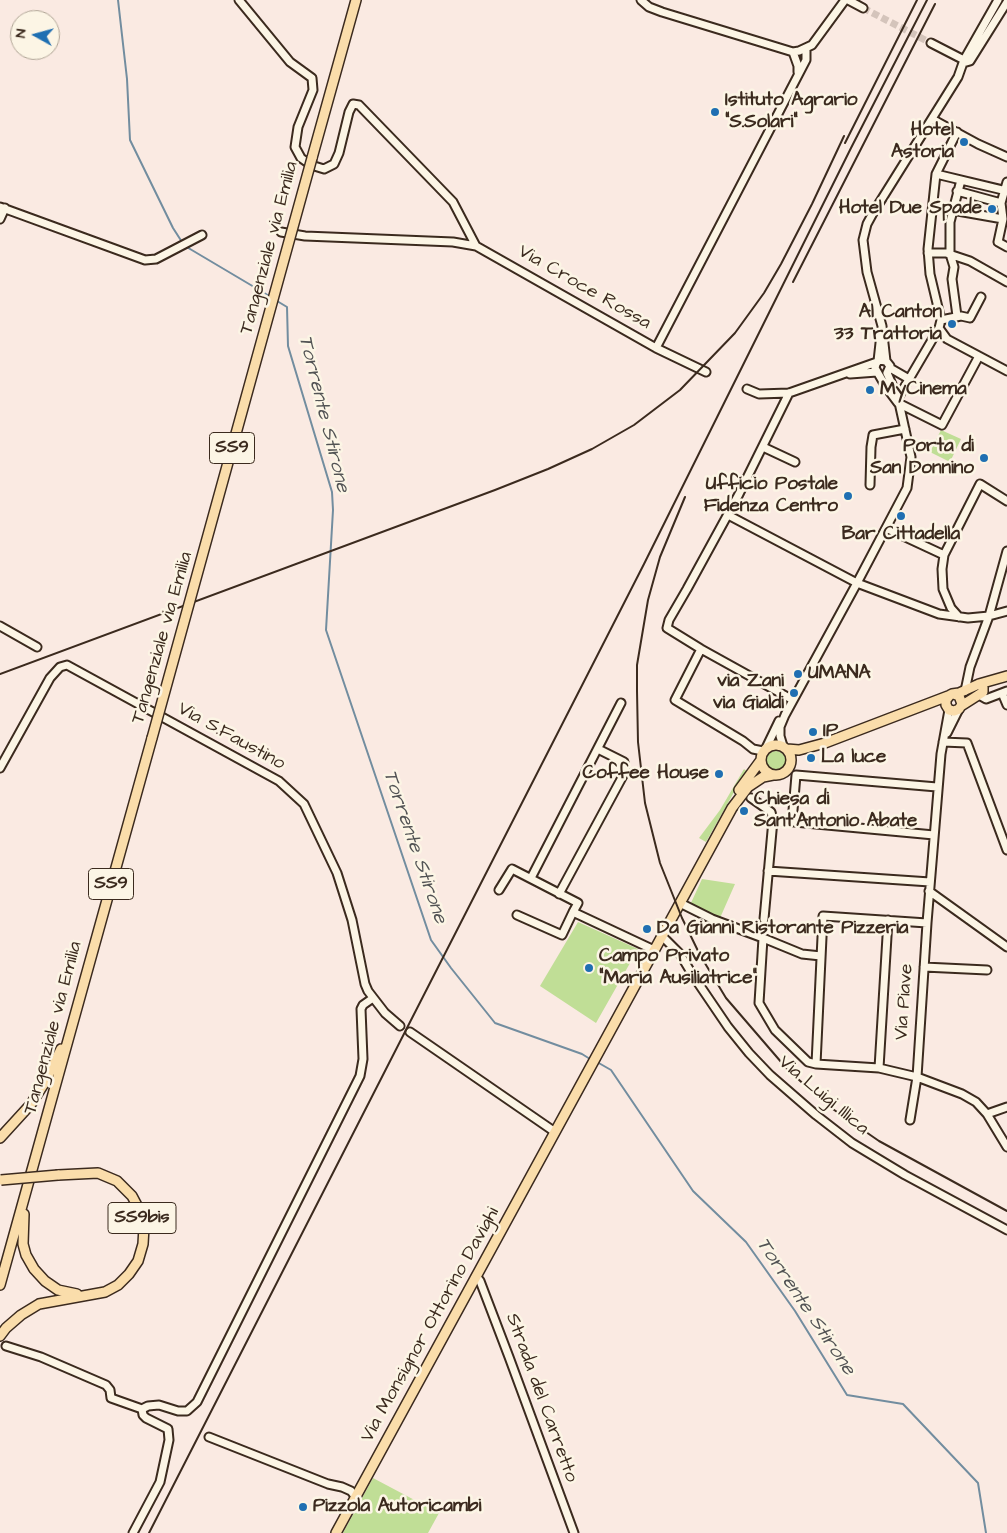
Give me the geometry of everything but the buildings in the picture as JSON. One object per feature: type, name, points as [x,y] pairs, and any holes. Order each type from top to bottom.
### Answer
[{"type":"main road","name":"Tangenziale via Emilia","points":[[0,1285],[356,0]]},
{"type":"main road","points":[[925,706],[939,705],[954,708],[1007,676]]},
{"type":"main road","points":[[732,808],[737,793],[763,753],[775,745],[799,750],[825,743],[925,706],[939,698],[964,691],[981,690]]},
{"type":"main road","points":[[951,695],[961,698],[954,708]]},
{"type":"main road","points":[[951,695],[946,700],[954,708]]},
{"type":"main road","points":[[732,808],[748,787],[763,777],[782,774],[805,753],[825,743]]},
{"type":"main road","points":[[785,748],[791,756],[791,765]]},
{"type":"main road","points":[[763,753],[764,770],[773,775]]},
{"type":"main road","name":"Via Monsignor Ottorino Davighi","points":[[336,1533],[732,808]]},
{"type":"main road","points":[[0,1138],[31,1104],[45,1082],[70,1030]]},
{"type":"main road","name":"SS9bis","points":[[0,1180],[98,1173],[117,1181],[132,1196],[140,1211],[144,1226],[143,1244],[138,1261],[118,1285],[105,1292],[39,1304],[21,1315],[0,1336]]},
{"type":"main road","name":"SS9bis","points":[[26,1190],[23,1244],[26,1255],[34,1269],[45,1281],[58,1290],[71,1294],[90,1295]]},
{"type":"street","points":[[239,0],[290,62],[312,78],[313,90],[298,127],[295,147],[302,158],[311,165],[324,169],[334,164],[340,153],[348,112],[353,104],[358,105],[453,202],[476,246]]},
{"type":"street","points":[[641,0],[649,6],[670,14],[793,52],[812,45],[846,0],[863,8]]},
{"type":"street","points":[[701,649],[675,700],[744,741],[753,749],[763,753],[778,722],[793,700],[907,488],[912,457],[889,370],[890,364],[886,361],[882,326],[867,272],[863,240],[867,224],[873,213],[958,77],[963,62],[998,0]]},
{"type":"street","points":[[931,44],[963,62],[970,61],[1007,2]]},
{"type":"street","name":"Via Croce Rossa","points":[[281,232],[305,236],[453,242],[476,246],[656,348],[806,60],[806,48]]},
{"type":"street","points":[[793,52],[798,66],[798,75]]},
{"type":"street","points":[[932,118],[978,144],[1007,157]]},
{"type":"street","points":[[898,401],[939,328],[941,320],[930,274],[928,253],[936,174],[957,132]]},
{"type":"street","points":[[936,174],[1006,191]]},
{"type":"street","points":[[957,316],[952,279],[954,267],[950,254],[952,210],[961,180]]},
{"type":"street","points":[[1007,182],[1006,191],[1001,203],[1003,219],[998,242],[1007,247]]},
{"type":"street","points":[[957,191],[1001,203]]},
{"type":"street","points":[[0,219],[2,208],[145,260],[156,260],[202,235]]},
{"type":"street","points":[[952,210],[1003,219]]},
{"type":"street","points":[[928,253],[950,254],[970,261],[1007,282]]},
{"type":"street","points":[[941,320],[957,316],[970,318],[981,297]]},
{"type":"street","points":[[882,326],[878,362],[875,367],[886,387],[898,401],[942,424],[979,356]]},
{"type":"street","points":[[939,328],[947,339],[1007,371]]},
{"type":"street","points":[[656,348],[706,372]]},
{"type":"street","points":[[747,389],[759,394],[789,393],[882,360],[886,361]]},
{"type":"street","points":[[889,370],[909,379]]},
{"type":"street","points":[[842,375],[883,374],[889,370]]},
{"type":"street","points":[[789,393],[728,515],[669,620],[667,628],[793,700]]},
{"type":"street","points":[[870,485],[873,435],[905,429]]},
{"type":"street","points":[[763,447],[795,462]]},
{"type":"street","points":[[959,618],[951,608],[943,589],[942,569],[944,555],[980,484],[1007,501]]},
{"type":"street","points":[[728,515],[857,583],[939,614],[959,618],[989,616],[1007,610]]},
{"type":"street","points":[[886,528],[944,555]]},
{"type":"street","points":[[964,691],[970,667],[989,616],[1007,551]]},
{"type":"street","points":[[0,626],[37,647]]},
{"type":"street","points":[[974,660],[972,678],[986,699],[1005,692],[1007,705]]},
{"type":"street","name":"Via S.Faustino","points":[[0,768],[50,678],[60,667],[67,665],[279,781],[304,804],[337,873],[352,920],[366,984],[373,998]]},
{"type":"street","points":[[531,878],[621,703]]},
{"type":"street","name":"Via Piave","points":[[910,1120],[917,1077],[937,788],[944,740],[954,708]]},
{"type":"street","points":[[784,715],[780,727],[780,736],[785,748]]},
{"type":"street","points":[[944,740],[967,743],[1007,850]]},
{"type":"street","points":[[560,894],[625,772],[624,762],[598,749]]},
{"type":"street","points":[[792,822],[796,775],[937,788]]},
{"type":"street","points":[[750,798],[771,812],[773,820],[764,919]]},
{"type":"street","points":[[773,820],[934,835]]},
{"type":"street","points":[[499,890],[512,869],[578,903],[562,934],[517,915]]},
{"type":"street","points":[[768,871],[930,882]]},
{"type":"street","points":[[929,891],[1007,947]]},
{"type":"street","points":[[680,903],[712,919],[802,954],[821,956]]},
{"type":"street","points":[[572,912],[654,950]]},
{"type":"street","points":[[816,1064],[823,916],[927,923]]},
{"type":"street","points":[[879,1068],[888,920]]},
{"type":"street","name":"Via Luigi Illica","points":[[662,936],[680,954],[728,1027],[770,1076],[852,1143],[905,1176],[1007,1230]]},
{"type":"street","points":[[762,938],[759,1003],[775,1030],[808,1062],[879,1068],[917,1077],[962,1094],[976,1102],[987,1114],[1007,1147]]},
{"type":"street","points":[[924,967],[987,970]]},
{"type":"street","points":[[6,1346],[42,1357],[106,1385],[110,1390],[111,1398],[142,1409],[148,1406],[159,1405],[178,1411],[188,1411],[197,1402],[360,1076],[363,1059],[361,1009],[363,1005],[373,998],[385,1013],[400,1026]]},
{"type":"street","points":[[410,1032],[554,1132]]},
{"type":"street","points":[[987,1114],[1007,1107]]},
{"type":"street","name":"Strada del Carretto","points":[[476,1276],[509,1357],[574,1533]]},
{"type":"street","points":[[133,1533],[160,1482],[169,1440],[168,1429],[146,1418],[143,1415],[142,1409]]},
{"type":"street","points":[[209,1437],[328,1484],[342,1487],[355,1496]]},
{"type":"green space","points":[[941,430],[961,439],[950,462],[930,452]]},
{"type":"green space","points":[[776,751],[783,754],[786,761],[783,768],[776,771],[769,768],[766,761],[769,754]]},
{"type":"green space","points":[[744,769],[749,773],[738,785],[706,842],[699,838],[720,810]]},
{"type":"green space","points":[[702,879],[735,884],[720,918],[704,913],[690,905]]},
{"type":"green space","name":"Campo Privato \"Maria Ausiliatrice\"","points":[[578,922],[638,949],[596,1023],[540,986]]},
{"type":"green space","points":[[373,1478],[439,1513],[428,1533],[343,1533]]},
{"type":"waterway","name":"Torrente Stirone","points":[[118,0],[127,79],[130,140],[173,228],[182,242]]},
{"type":"waterway","name":"Torrente Stirone","points":[[185,246],[271,297]]},
{"type":"waterway","name":"Torrente Stirone","points":[[277,301],[287,307],[288,346],[332,492],[333,510],[326,630],[431,940],[495,1023],[582,1054],[590,1059]]},
{"type":"waterway","name":"Torrente Stirone","points":[[597,1062],[611,1070],[693,1191],[746,1242],[795,1311],[847,1395],[903,1404],[978,1483],[986,1533]]},
{"type":"tunnel","points":[[863,8],[931,43]]},
{"type":"railway","points":[[845,143],[917,0]]},
{"type":"railway","points":[[149,1533],[644,564],[851,148],[927,0]]},
{"type":"railway","points":[[793,282],[935,4]]},
{"type":"railway","points":[[0,674],[495,490],[592,449],[634,425],[680,390],[735,333],[764,293],[781,264],[844,136]]},
{"type":"railway","points":[[685,497],[660,557],[648,600],[637,665],[638,742],[645,803],[660,863],[682,918],[700,955],[726,998],[788,1070],[827,1105],[879,1141],[1007,1211]]},
{"type":"place","name":"Istituto Agrario \"S.Solari\"","points":[[715,112]]},
{"type":"place","name":"Hotel Astoria","points":[[964,142]]},
{"type":"place","name":"Hotel Due Spade","points":[[992,209]]},
{"type":"place","name":"Al Canton 33 Trattoria","points":[[952,324]]},
{"type":"place","name":"MyCinema","points":[[870,390]]},
{"type":"place","name":"Porta di San Donnino","points":[[984,458]]},
{"type":"place","name":"Ufficio Postale Fidenza Centro","points":[[848,496]]},
{"type":"place","name":"Bar Cittadella","points":[[901,516]]},
{"type":"place","name":"UMANA","points":[[798,674]]},
{"type":"place","name":"via Zani via Gialdi","points":[[794,693]]},
{"type":"place","name":"IP","points":[[813,732]]},
{"type":"place","name":"La luce","points":[[811,758]]},
{"type":"place","name":"Coffee House","points":[[719,774]]},
{"type":"place","name":"Chiesa di Sant'Antonio Abate","points":[[744,811]]},
{"type":"place","name":"Da Gianni Ristorante Pizzeria","points":[[647,929]]},
{"type":"place","name":"Campo Privato \"Maria Ausiliatrice\"","points":[[589,968]]},
{"type":"place","name":"Pizzola Autoricambi","points":[[303,1507]]}]
